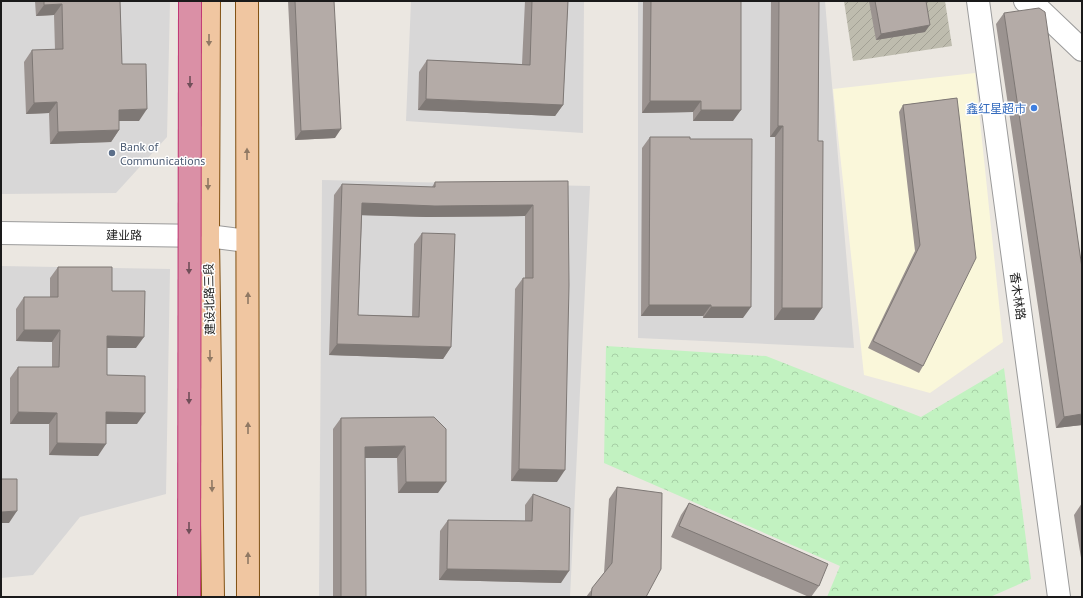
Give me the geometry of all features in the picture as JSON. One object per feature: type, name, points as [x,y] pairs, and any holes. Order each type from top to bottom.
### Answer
[{"type":"highway","points":[[189,597],[190,1]]},
{"type":"main road","name":"建设北路三段","points":[[209,1],[208,236],[213,597]]},
{"type":"main road","points":[[247,1],[248,597]]},
{"type":"street","name":"香木林路","points":[[978,1],[1053,595]]},
{"type":"street","points":[[1025,1],[1038,8],[1082,50]]},
{"type":"street","name":"建业路","points":[[1,233],[208,236],[248,241]]},
{"type":"shaded area","points":[[1,1],[170,1],[167,137],[116,193],[1,194]]},
{"type":"shaded area","points":[[411,1],[584,1],[583,133],[406,121]]},
{"type":"shaded area","points":[[638,1],[825,1],[854,348],[638,338]]},
{"type":"shaded area","points":[[844,1],[945,1],[952,46],[853,61]]},
{"type":"shaded area","points":[[975,73],[1003,342],[930,393],[864,375],[833,89]]},
{"type":"shaded area","points":[[322,180],[590,186],[570,597],[319,597]]},
{"type":"shaded area","points":[[1,266],[170,269],[166,494],[80,517],[33,575],[1,578]]},
{"type":"green space","points":[[606,346],[766,356],[921,417],[1004,368],[1031,579],[990,597],[827,597],[840,566],[604,463]]},
{"type":"building","points":[[44,1],[120,1],[122,64],[146,64],[147,109],[119,110],[119,130],[58,132],[57,102],[34,103],[32,50],[63,49],[62,4],[44,5]]},
{"type":"building","points":[[295,1],[334,1],[341,129],[301,131]]},
{"type":"building","points":[[532,1],[568,1],[563,105],[426,99],[427,60],[530,65]]},
{"type":"building","points":[[651,1],[741,1],[741,110],[701,110],[701,101],[650,101]]},
{"type":"building","points":[[779,1],[819,1],[818,141],[823,141],[822,308],[782,308],[783,126],[778,126]]},
{"type":"building","points":[[875,1],[926,1],[930,25],[881,34]]},
{"type":"building","points":[[1039,8],[1045,12],[1082,268],[1082,414],[1064,417],[1004,13]]},
{"type":"building","points":[[957,98],[976,258],[923,366],[873,341],[920,245],[903,105]]},
{"type":"building","points":[[650,137],[690,137],[690,139],[752,139],[751,307],[711,307],[711,305],[649,305]]},
{"type":"building","points":[[568,181],[569,285],[565,470],[519,469],[523,278],[533,278],[533,205],[435,206],[362,203],[358,315],[419,317],[422,233],[455,234],[451,347],[337,344],[342,184],[435,187],[435,182]]},
{"type":"building","points":[[58,267],[112,267],[112,291],[145,291],[144,337],[107,336],[107,375],[145,376],[145,413],[106,412],[106,444],[57,443],[57,413],[18,412],[18,367],[59,367],[60,330],[24,330],[24,297],[58,297]]},
{"type":"building","points":[[434,417],[446,429],[446,482],[406,482],[405,446],[365,447],[366,597],[341,597],[341,418]]},
{"type":"building","points":[[1,479],[17,479],[17,511],[1,512]]},
{"type":"building","points":[[617,487],[662,493],[661,569],[646,597],[591,597],[592,588],[612,563]]},
{"type":"building","points":[[533,494],[570,508],[569,571],[447,569],[448,520],[532,521]]},
{"type":"building","points":[[689,503],[828,564],[819,586],[679,526]]},
{"type":"place","name":"鑫红星超市","points":[[1034,108]]},
{"type":"place","name":"Bank of Communications","points":[[112,153]]}]
